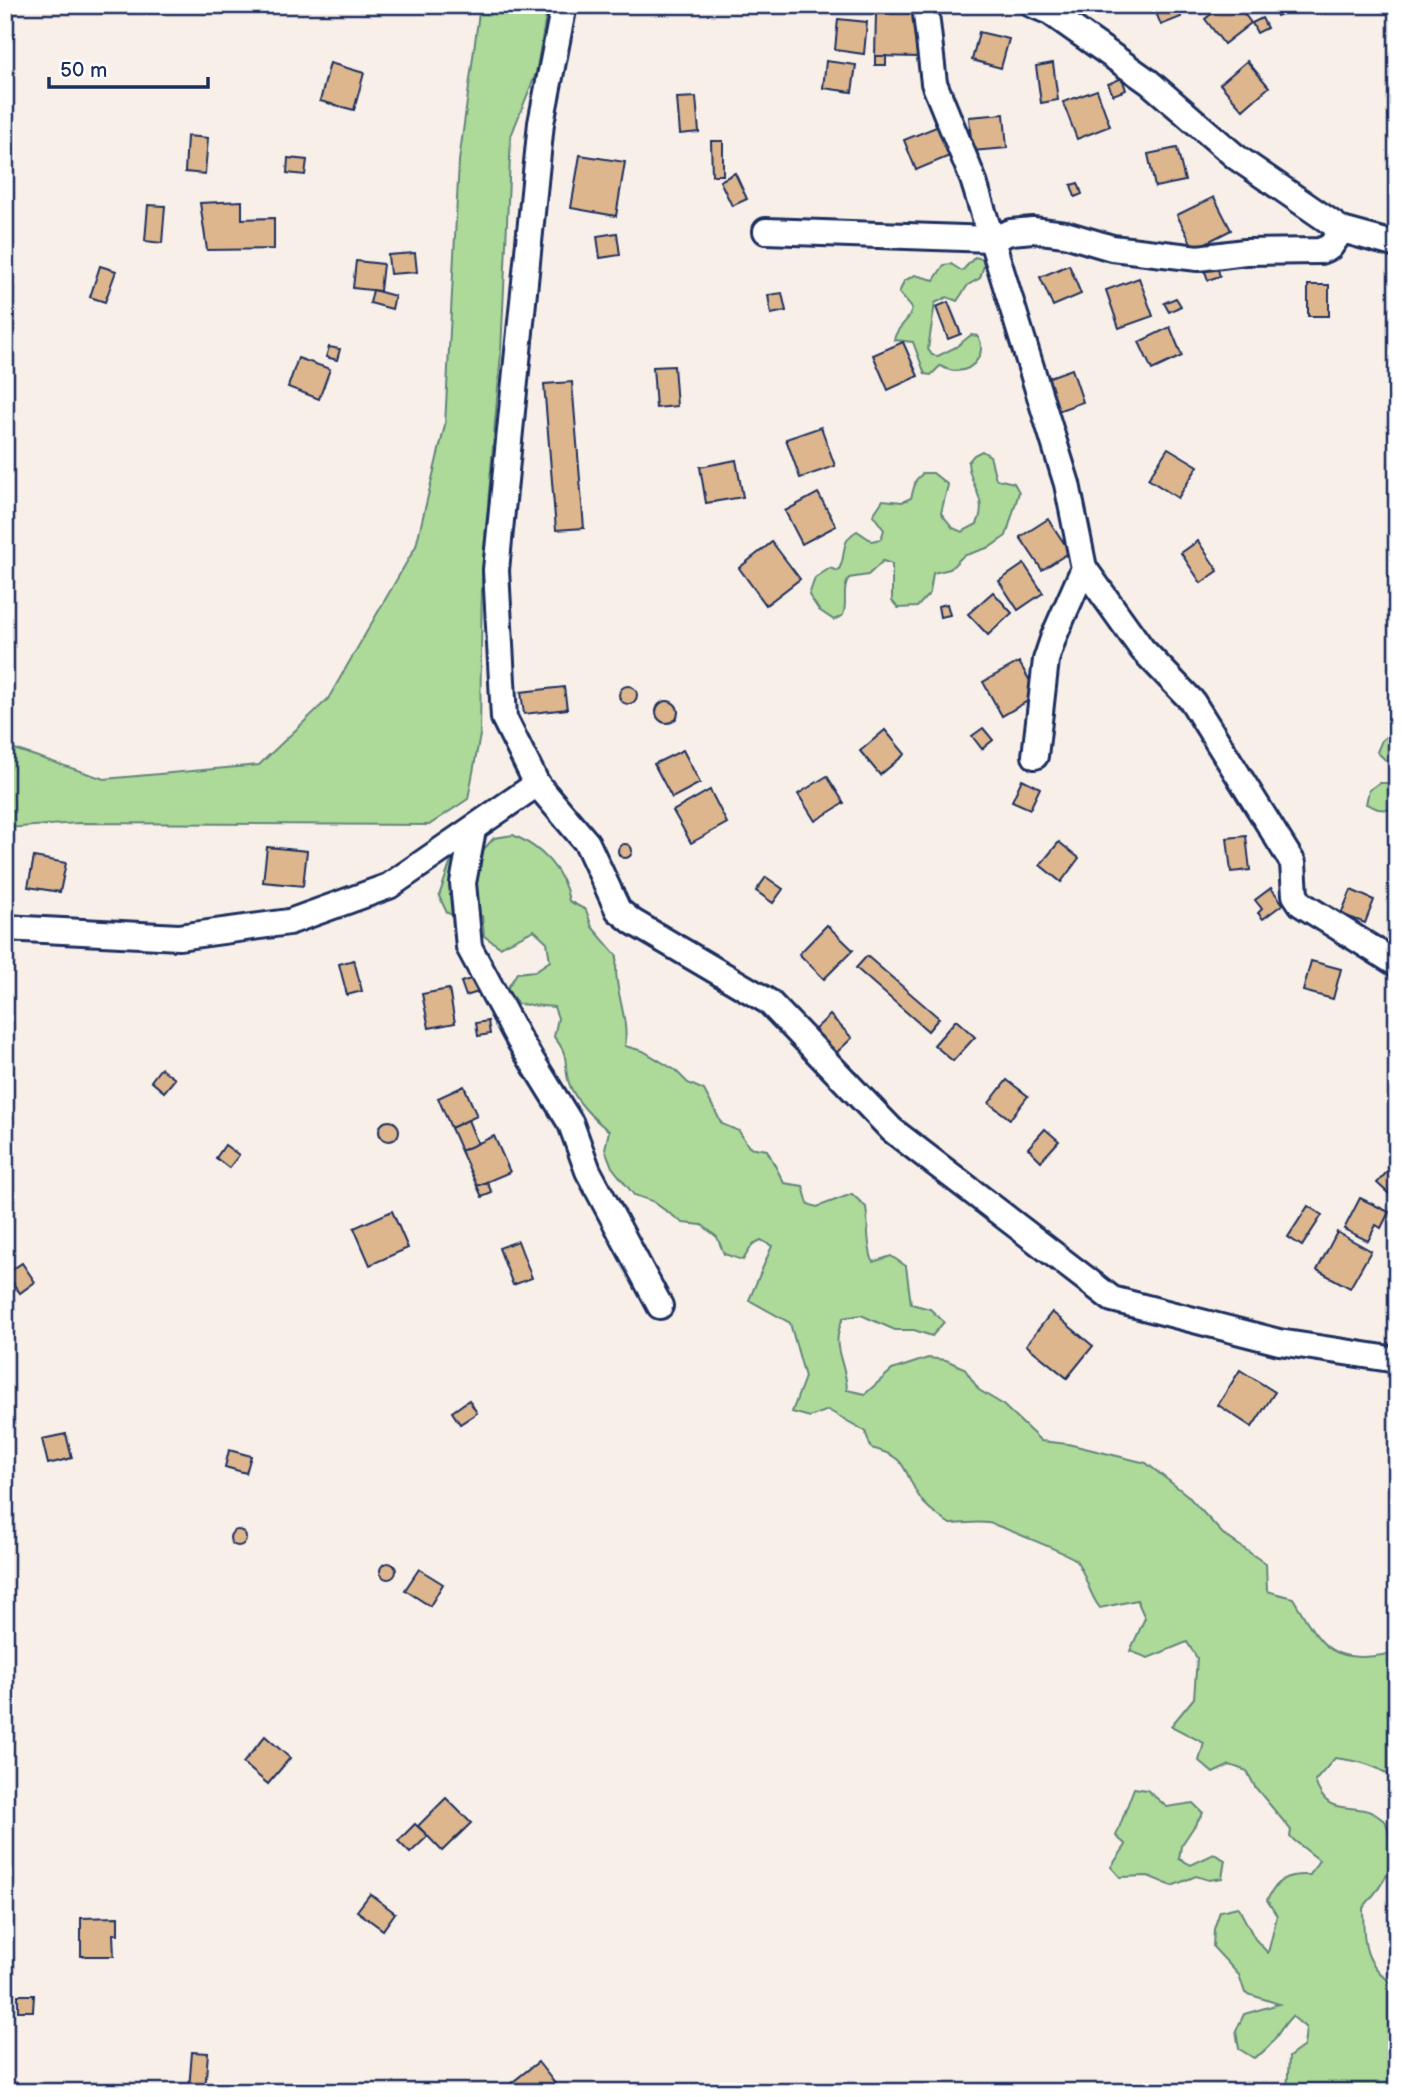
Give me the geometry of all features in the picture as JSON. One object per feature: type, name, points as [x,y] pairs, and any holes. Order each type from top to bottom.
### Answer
[{"type":"street","points":[[564,5],[541,123],[496,570],[503,718],[537,784],[587,843],[618,910],[633,922],[769,1002],[892,1130],[1112,1299],[1279,1342],[1397,1360]]},
{"type":"street","points":[[925,5],[933,83],[973,179],[1067,484],[1084,568],[1142,649],[1192,701],[1293,863],[1295,895],[1301,904],[1397,964]]},
{"type":"street","points":[[1033,5],[1050,12],[1149,82],[1237,157],[1342,230],[1397,245]]},
{"type":"street","points":[[766,231],[991,239],[1012,232],[1033,230],[1065,234],[1112,248],[1198,258],[1245,252],[1320,251],[1330,247],[1342,230]]},
{"type":"street","points":[[1035,756],[1046,660],[1084,568]]},
{"type":"street","points":[[5,928],[179,937],[289,922],[389,886],[537,784]]},
{"type":"street","points":[[472,830],[463,883],[469,947],[519,1040],[570,1124],[588,1171],[660,1306]]},
{"type":"green space","points":[[480,5],[548,5],[536,73],[511,136],[501,353],[482,574],[480,735],[468,799],[429,825],[79,823],[5,828],[5,746],[104,779],[259,765],[328,699],[416,546],[445,425],[459,161]]},
{"type":"green space","points":[[975,257],[982,259],[984,265],[980,278],[968,285],[957,301],[947,297],[935,303],[928,349],[932,355],[938,356],[971,335],[978,336],[981,348],[978,359],[963,370],[953,371],[940,366],[931,375],[925,374],[913,342],[894,340],[912,308],[899,293],[904,281],[915,275],[934,280],[944,265],[951,264],[962,271]]},
{"type":"green space","points":[[982,451],[990,456],[996,479],[1014,483],[1019,492],[1006,536],[990,547],[963,556],[950,569],[933,573],[930,593],[917,607],[898,608],[892,601],[892,564],[883,561],[868,575],[849,578],[845,588],[843,615],[834,620],[819,610],[809,595],[815,578],[830,568],[838,571],[847,540],[857,531],[872,541],[881,539],[884,530],[873,515],[883,500],[902,502],[911,498],[916,480],[923,473],[933,473],[948,485],[941,513],[953,528],[962,532],[977,524],[980,499],[968,462]]},
{"type":"green space","points":[[1397,727],[1397,771],[1377,752],[1382,740]]},
{"type":"green space","points":[[1397,771],[1397,820],[1392,810],[1378,809],[1366,804],[1369,790],[1379,783],[1393,783]]},
{"type":"green space","points":[[513,835],[533,846],[550,861],[562,879],[569,901],[586,910],[592,927],[617,956],[625,1046],[643,1051],[675,1070],[688,1083],[704,1090],[722,1124],[739,1131],[749,1147],[767,1150],[784,1183],[803,1186],[808,1204],[817,1207],[852,1194],[866,1207],[868,1242],[873,1262],[891,1256],[906,1266],[911,1304],[930,1309],[944,1322],[932,1336],[914,1330],[895,1330],[861,1315],[843,1318],[838,1347],[847,1390],[865,1394],[892,1370],[928,1358],[946,1360],[964,1368],[979,1390],[1002,1404],[1041,1441],[1068,1444],[1146,1463],[1187,1495],[1223,1534],[1266,1564],[1267,1591],[1293,1598],[1312,1629],[1330,1649],[1355,1657],[1393,1653],[1397,1675],[1397,1782],[1376,1768],[1335,1758],[1315,1781],[1325,1800],[1331,1804],[1371,1812],[1386,1822],[1390,1837],[1389,1869],[1380,1887],[1363,1908],[1363,1922],[1365,1944],[1372,1962],[1377,1970],[1397,1987],[1397,2092],[1287,2092],[1289,2057],[1304,2046],[1306,2028],[1292,2016],[1267,2049],[1254,2058],[1239,2049],[1236,2031],[1244,2014],[1279,2004],[1245,1993],[1239,1975],[1213,1947],[1214,1929],[1220,1911],[1238,1907],[1255,1939],[1268,1953],[1277,1916],[1267,1900],[1279,1882],[1294,1875],[1310,1875],[1319,1860],[1290,1837],[1291,1830],[1255,1787],[1247,1771],[1230,1765],[1213,1773],[1199,1761],[1204,1743],[1171,1726],[1194,1698],[1197,1658],[1187,1642],[1148,1658],[1130,1651],[1145,1618],[1137,1600],[1100,1608],[1076,1560],[1034,1540],[988,1523],[950,1524],[923,1502],[898,1460],[871,1448],[865,1431],[828,1410],[810,1417],[792,1412],[805,1377],[790,1323],[749,1300],[772,1246],[761,1240],[753,1244],[743,1260],[724,1254],[717,1237],[702,1225],[683,1223],[652,1201],[634,1195],[612,1167],[605,1149],[609,1131],[583,1106],[568,1081],[565,1057],[554,1037],[558,1018],[554,1007],[518,1004],[507,989],[517,973],[535,971],[550,961],[547,942],[534,930],[500,947],[484,936],[482,916],[463,918],[447,913],[439,896],[451,861],[463,849],[482,851],[494,838]]},
{"type":"green space","points":[[1134,1788],[1147,1790],[1167,1807],[1193,1803],[1203,1813],[1181,1846],[1179,1859],[1191,1865],[1214,1854],[1225,1860],[1222,1878],[1209,1880],[1196,1876],[1172,1886],[1148,1876],[1120,1877],[1111,1867],[1126,1845],[1116,1836]]},
{"type":"building","points":[[1153,5],[1177,5],[1181,17],[1161,25]]},
{"type":"building","points":[[1223,5],[1238,5],[1251,23],[1224,44],[1205,19]]},
{"type":"building","points":[[1273,5],[1304,5],[1277,16]]},
{"type":"building","points":[[876,13],[918,13],[917,57],[875,56]]},
{"type":"building","points":[[1262,18],[1267,28],[1257,33],[1252,23]]},
{"type":"building","points":[[838,19],[867,22],[864,54],[835,50]]},
{"type":"building","points":[[979,32],[1009,39],[1001,68],[972,60]]},
{"type":"building","points":[[875,56],[886,56],[886,65],[875,65]]},
{"type":"building","points":[[826,61],[856,65],[852,92],[823,88]]},
{"type":"building","points":[[1247,61],[1269,87],[1243,110],[1220,84]]},
{"type":"building","points":[[330,63],[364,73],[354,110],[320,101]]},
{"type":"building","points":[[1053,63],[1058,100],[1041,103],[1036,66]]},
{"type":"building","points":[[1122,78],[1126,90],[1113,95],[1108,84]]},
{"type":"building","points":[[1097,90],[1110,126],[1077,139],[1063,102]]},
{"type":"building","points":[[696,97],[699,132],[680,134],[677,98]]},
{"type":"building","points":[[1004,114],[1007,148],[972,151],[969,117]]},
{"type":"building","points":[[941,125],[952,155],[916,170],[904,140]]},
{"type":"building","points":[[187,136],[208,138],[205,174],[185,172]]},
{"type":"building","points":[[711,141],[723,141],[723,175],[712,175]]},
{"type":"building","points":[[1177,148],[1185,181],[1155,187],[1148,154]]},
{"type":"building","points":[[580,155],[625,162],[616,216],[571,208]]},
{"type":"building","points":[[288,158],[307,160],[305,175],[287,173]]},
{"type":"building","points":[[735,173],[747,199],[732,206],[720,181]]},
{"type":"building","points":[[1078,183],[1082,194],[1075,197],[1071,185]]},
{"type":"building","points":[[1214,197],[1231,230],[1194,249],[1177,215]]},
{"type":"building","points":[[242,201],[242,219],[274,218],[274,249],[207,250],[200,203]]},
{"type":"building","points":[[148,205],[165,206],[162,243],[145,241]]},
{"type":"building","points":[[617,233],[620,255],[600,258],[597,236]]},
{"type":"building","points":[[415,253],[417,272],[390,274],[388,255]]},
{"type":"building","points":[[356,261],[383,264],[380,291],[353,288]]},
{"type":"building","points":[[1216,264],[1220,276],[1208,280],[1204,269]]},
{"type":"building","points":[[1069,265],[1081,294],[1053,306],[1040,277]]},
{"type":"building","points":[[100,266],[116,271],[105,302],[90,297]]},
{"type":"building","points":[[1139,278],[1153,316],[1119,328],[1106,290]]},
{"type":"building","points":[[1308,285],[1329,285],[1329,316],[1308,316]]},
{"type":"building","points":[[373,290],[395,296],[392,309],[370,303]]},
{"type":"building","points":[[782,293],[786,311],[771,314],[768,295]]},
{"type":"building","points":[[1176,298],[1181,306],[1169,312],[1164,303]]},
{"type":"building","points":[[948,302],[961,334],[948,339],[936,307]]},
{"type":"building","points":[[1170,327],[1182,356],[1152,370],[1139,342]]},
{"type":"building","points":[[903,342],[918,376],[888,390],[873,355]]},
{"type":"building","points":[[329,347],[340,349],[337,360],[326,357]]},
{"type":"building","points":[[298,358],[330,369],[319,399],[288,387]]},
{"type":"building","points":[[674,366],[677,406],[656,408],[653,367]]},
{"type":"building","points":[[1072,369],[1083,402],[1052,413],[1041,380]]},
{"type":"building","points":[[572,382],[584,528],[556,530],[544,384]]},
{"type":"building","points":[[821,427],[835,466],[800,478],[786,439]]},
{"type":"building","points":[[1168,448],[1198,466],[1178,498],[1148,479]]},
{"type":"building","points":[[736,460],[743,497],[706,503],[700,467]]},
{"type":"building","points":[[818,493],[836,526],[802,544],[785,511]]},
{"type":"building","points":[[1048,519],[1070,552],[1042,570],[1020,537]]},
{"type":"building","points":[[1198,541],[1218,571],[1201,583],[1181,553]]},
{"type":"building","points":[[772,542],[800,579],[766,605],[739,568]]},
{"type":"building","points":[[1024,564],[1043,593],[1018,610],[999,581]]},
{"type":"building","points":[[993,592],[1012,613],[988,635],[968,614]]},
{"type":"building","points":[[947,604],[950,615],[940,617],[938,606]]},
{"type":"building","points":[[1019,662],[1038,695],[1002,716],[983,682]]},
{"type":"building","points":[[628,686],[634,689],[637,695],[634,701],[628,704],[622,701],[619,695],[622,689]]},
{"type":"building","points":[[564,687],[567,709],[524,714],[521,692]]},
{"type":"building","points":[[667,701],[675,704],[678,712],[675,720],[667,723],[659,720],[656,712],[659,704]]},
{"type":"building","points":[[983,728],[993,740],[982,749],[972,736]]},
{"type":"building","points":[[885,730],[905,754],[880,775],[860,751]]},
{"type":"building","points":[[683,750],[700,783],[672,798],[654,764]]},
{"type":"building","points":[[827,776],[844,803],[815,821],[798,794]]},
{"type":"building","points":[[1022,779],[1040,788],[1030,809],[1012,801]]},
{"type":"building","points":[[710,790],[727,823],[691,843],[673,811]]},
{"type":"building","points":[[1246,836],[1250,870],[1231,872],[1227,838]]},
{"type":"building","points":[[1059,842],[1079,858],[1061,882],[1040,865]]},
{"type":"building","points":[[622,844],[628,844],[632,851],[628,858],[622,858],[618,854],[618,848]]},
{"type":"building","points":[[267,847],[307,851],[303,886],[263,882]]},
{"type":"building","points":[[34,857],[66,863],[60,892],[28,887]]},
{"type":"building","points":[[766,877],[783,889],[773,903],[756,891]]},
{"type":"building","points":[[1271,888],[1283,904],[1263,919],[1258,913],[1262,909],[1255,900]]},
{"type":"building","points":[[1351,890],[1374,900],[1365,923],[1341,914]]},
{"type":"building","points":[[827,925],[853,950],[824,979],[799,954]]},
{"type":"building","points":[[867,956],[939,1018],[928,1031],[856,968]]},
{"type":"building","points":[[354,960],[362,991],[347,995],[339,964]]},
{"type":"building","points":[[1311,961],[1341,969],[1333,999],[1303,991]]},
{"type":"building","points":[[474,978],[478,992],[466,996],[461,982]]},
{"type":"building","points":[[449,989],[455,1023],[429,1028],[422,994]]},
{"type":"building","points":[[830,1015],[852,1038],[833,1056],[811,1033]]},
{"type":"building","points":[[956,1020],[975,1037],[953,1061],[934,1045]]},
{"type":"building","points":[[488,1021],[490,1034],[478,1036],[476,1023]]},
{"type":"building","points":[[161,1068],[175,1079],[164,1092],[151,1081]]},
{"type":"building","points":[[1007,1080],[1028,1096],[1010,1119],[989,1103]]},
{"type":"building","points":[[464,1086],[477,1116],[451,1128],[438,1098]]},
{"type":"building","points":[[468,1120],[478,1144],[461,1151],[451,1128]]},
{"type":"building","points":[[389,1121],[396,1124],[399,1131],[396,1138],[389,1141],[382,1138],[379,1131],[382,1124]]},
{"type":"building","points":[[1045,1129],[1059,1141],[1041,1161],[1028,1148]]},
{"type":"building","points":[[494,1136],[510,1172],[477,1186],[461,1151]]},
{"type":"building","points":[[225,1145],[239,1155],[229,1168],[216,1158]]},
{"type":"building","points":[[1394,1164],[1397,1166],[1397,1185],[1389,1194],[1377,1183]]},
{"type":"building","points":[[487,1182],[492,1193],[482,1197],[477,1186]]},
{"type":"building","points":[[1360,1198],[1389,1212],[1381,1228],[1376,1225],[1368,1241],[1344,1229]]},
{"type":"building","points":[[1308,1206],[1322,1215],[1302,1246],[1288,1237]]},
{"type":"building","points":[[392,1211],[408,1248],[370,1265],[354,1228]]},
{"type":"building","points":[[1337,1232],[1371,1251],[1350,1288],[1317,1270]]},
{"type":"building","points":[[518,1241],[532,1278],[513,1285],[499,1248]]},
{"type":"building","points":[[22,1263],[35,1282],[20,1293],[6,1274]]},
{"type":"building","points":[[1052,1312],[1093,1346],[1067,1378],[1026,1345]]},
{"type":"building","points":[[1240,1370],[1275,1392],[1252,1427],[1218,1405]]},
{"type":"building","points":[[469,1400],[477,1413],[460,1424],[452,1412]]},
{"type":"building","points":[[66,1434],[72,1458],[48,1464],[42,1439]]},
{"type":"building","points":[[229,1450],[251,1456],[246,1473],[225,1467]]},
{"type":"building","points":[[238,1530],[246,1538],[238,1546],[230,1538]]},
{"type":"building","points":[[388,1563],[394,1565],[394,1577],[388,1579],[382,1577],[380,1571],[382,1565]]},
{"type":"building","points":[[419,1569],[443,1584],[430,1606],[405,1590]]},
{"type":"building","points":[[265,1736],[290,1758],[268,1784],[243,1763]]},
{"type":"building","points":[[446,1798],[471,1823],[442,1851],[418,1826]]},
{"type":"building","points":[[415,1824],[428,1836],[410,1853],[398,1841]]},
{"type":"building","points":[[370,1894],[395,1913],[383,1930],[357,1911]]},
{"type":"building","points":[[118,1917],[118,1934],[113,1934],[114,1956],[81,1956],[81,1918]]},
{"type":"building","points":[[18,1995],[34,1995],[33,2011],[18,2011]]},
{"type":"building","points":[[192,2052],[208,2053],[205,2090],[189,2089]]},
{"type":"building","points":[[538,2062],[561,2091],[514,2092],[509,2085]]}]
